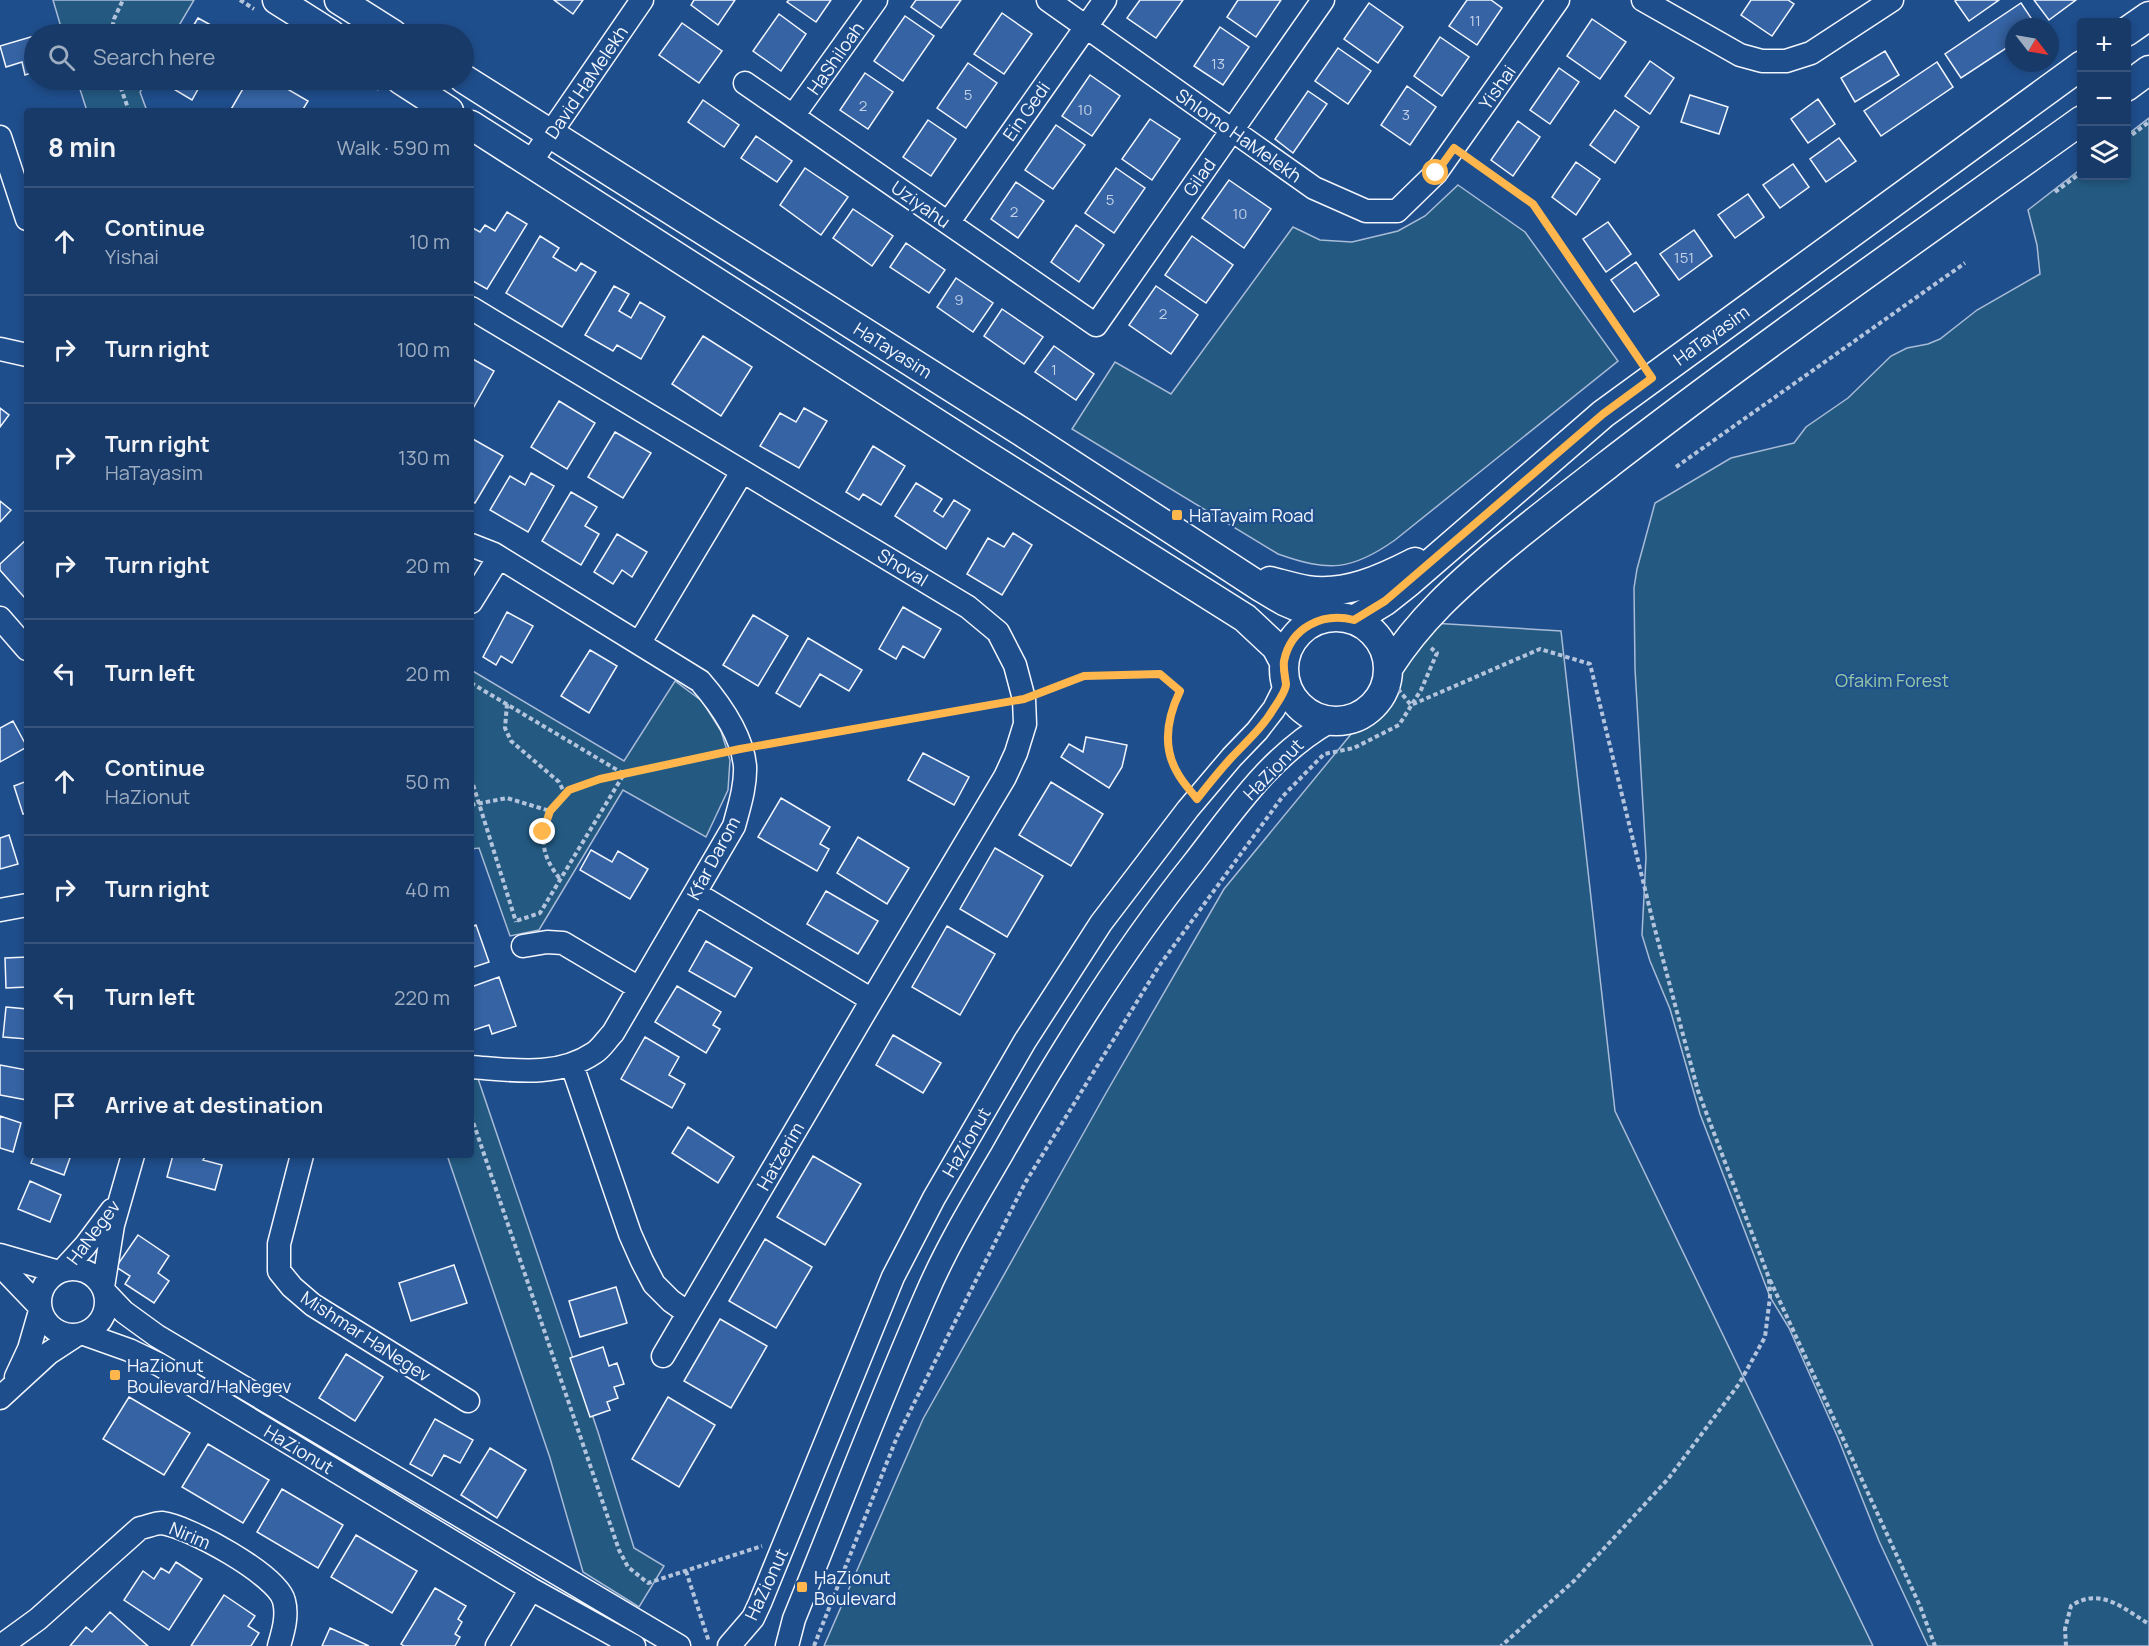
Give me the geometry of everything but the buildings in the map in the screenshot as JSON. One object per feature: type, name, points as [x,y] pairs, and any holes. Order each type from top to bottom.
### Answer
[{"type":"main road","points":[[277,0],[315,24]]},
{"type":"main road","points":[[339,0],[377,24]]},
{"type":"main road","points":[[2131,29],[2149,16]]},
{"type":"main road","name":"HaTayasim","points":[[1354,620],[1385,601],[1409,582],[1603,414],[2077,69]]},
{"type":"main road","points":[[2131,84],[2149,70]]},
{"type":"main road","name":"HaTayasim","points":[[474,86],[1002,419],[1284,601],[1324,618]]},
{"type":"main road","points":[[416,90],[444,108]]},
{"type":"main road","points":[[1389,667],[1414,631],[1451,591],[1552,508],[1682,407],[2077,124]]},
{"type":"main road","name":"HaTayasim","points":[[474,127],[1245,618],[1276,647],[1285,674]]},
{"type":"main road","points":[[1226,564],[1308,591],[1342,590],[1384,578],[1453,542]]},
{"type":"main road","points":[[1344,617],[1364,624],[1379,638],[1387,657],[1389,667],[1386,687],[1375,705],[1349,721],[1329,722],[1315,718],[1301,708],[1294,700],[1285,674],[1291,642],[1314,622],[1324,618],[1344,617]]},
{"type":"street","name":"David HaMelekh","points":[[530,163],[642,0]]},
{"type":"street","name":"HaShiloah","points":[[793,116],[876,0]]},
{"type":"street","name":"Shlomo HaMelekh","points":[[1048,0],[1314,188],[1366,211],[1397,211],[1436,173]]},
{"type":"street","name":"Ein Gedi","points":[[948,222],[1105,0]]},
{"type":"street","name":"Gilad","points":[[1096,325],[1323,0]]},
{"type":"street","name":"Yishai","points":[[1436,173],[1558,0]]},
{"type":"street","points":[[1644,0],[1740,55],[1762,61],[1786,61],[1811,53],[1892,0]]},
{"type":"street","name":"Uziyahu","points":[[745,83],[1096,325]]},
{"type":"street","points":[[0,137],[24,210]]},
{"type":"street","name":"Shoval","points":[[474,310],[968,607],[998,632],[1015,665],[1024,699]]},
{"type":"street","points":[[0,349],[24,354]]},
{"type":"street","points":[[640,642],[742,472]]},
{"type":"street","name":"Kfar Darom","points":[[474,546],[499,557],[700,681],[720,704],[736,735],[745,765],[742,797],[734,826],[613,1033],[596,1052],[572,1065],[535,1071],[474,1067]]},
{"type":"street","points":[[474,597],[499,557]]},
{"type":"street","points":[[0,618],[24,646]]},
{"type":"street","name":"HaZionut","points":[[729,1646],[741,1634],[757,1611],[893,1277],[934,1198],[1025,1041],[1101,923],[1197,799],[1274,709],[1285,674]]},
{"type":"street","name":"Hatzerim","points":[[663,1356],[1005,777],[1025,724],[1024,699]]},
{"type":"street","name":"HaZionut","points":[[787,1646],[794,1619],[927,1293],[1023,1117],[1132,945],[1174,887],[1262,776],[1304,736],[1329,722]]},
{"type":"street","points":[[695,893],[872,1000]]},
{"type":"street","points":[[0,910],[24,906]]},
{"type":"street","points":[[524,946],[547,942],[563,943],[639,988]]},
{"type":"street","points":[[572,1065],[630,1234],[642,1261],[654,1284],[671,1301],[688,1313]]},
{"type":"street","name":"HaNegev","points":[[104,1290],[110,1242],[121,1192],[132,1158]]},
{"type":"street","name":"Mishmar HaNegev","points":[[301,1158],[279,1244],[279,1271],[292,1287],[313,1305],[468,1401]]},
{"type":"street","name":"HaNegev","points":[[61,1271],[102,1224],[121,1192]]},
{"type":"street","points":[[0,1255],[61,1271],[73,1269],[86,1272],[98,1280],[104,1290],[106,1301],[104,1315],[96,1326],[49,1353],[6,1392]]},
{"type":"street","points":[[0,1265],[40,1309]]},
{"type":"street","points":[[61,1271],[48,1280],[42,1288],[39,1297],[40,1309],[46,1323],[53,1330],[61,1334],[80,1335]]},
{"type":"street","name":"HaZionut","points":[[104,1290],[124,1312],[157,1336],[679,1646]]},
{"type":"street","points":[[6,1392],[29,1349],[40,1309]]},
{"type":"street","name":"HaZionut","points":[[80,1335],[129,1350],[160,1365],[531,1589],[634,1646]]},
{"type":"street","name":"Nirim","points":[[0,1646],[38,1620],[140,1528],[160,1523],[202,1538],[271,1581],[284,1599],[285,1622],[279,1646]]},
{"type":"street","points":[[497,1646],[531,1589]]},
{"type":"path","points":[[113,24],[123,0]]},
{"type":"path","points":[[122,90],[128,108]]},
{"type":"path","points":[[2131,136],[2149,122]]},
{"type":"path","points":[[1454,148],[1533,204],[1652,378]]},
{"type":"path","points":[[2055,192],[2077,176]]},
{"type":"path","points":[[1676,467],[1965,263]]},
{"type":"path","points":[[814,1646],[897,1437],[1025,1183],[1159,966],[1283,796],[1324,754],[1354,748],[1399,725],[1421,690],[1437,653],[1414,631]]},
{"type":"path","points":[[1411,705],[1540,649],[1590,664],[1653,922],[1698,1091],[1769,1278],[1920,1606],[1935,1646]]},
{"type":"path","points":[[560,879],[550,866],[544,851],[543,832],[550,811],[569,790],[600,779],[740,749],[1024,699],[1084,676],[1160,674],[1180,691],[1170,711],[1167,747],[1176,772],[1197,799]]},
{"type":"path","points":[[474,685],[624,774]]},
{"type":"path","points":[[507,704],[505,728],[510,741],[559,782],[565,794]]},
{"type":"path","points":[[516,921],[540,913],[624,774]]},
{"type":"path","points":[[474,787],[524,946]]},
{"type":"path","points":[[474,804],[507,798],[550,811]]},
{"type":"path","points":[[474,1125],[619,1550],[628,1568],[648,1583],[787,1538]]},
{"type":"path","points":[[1501,1646],[1575,1581],[1668,1479],[1739,1384],[1765,1337],[1770,1296],[1769,1278]]},
{"type":"path","points":[[686,1571],[710,1646]]},
{"type":"path","points":[[2066,1646],[2065,1629],[2072,1606],[2082,1599],[2106,1598],[2149,1624]]},
{"type":"green space","points":[[53,0],[194,0],[180,24],[60,24]]},
{"type":"green space","points":[[80,90],[141,90],[146,108],[86,108]]},
{"type":"green space","name":"Ofakim Forest","points":[[2149,118],[2149,1646],[1928,1646],[1879,1541],[1838,1438],[1789,1328],[1770,1297],[1700,1114],[1670,1009],[1642,935],[1646,857],[1635,669],[1634,588],[1655,503],[1731,458],[1794,443],[1806,427],[1848,398],[1891,356],[1907,348],[1940,339],[1977,310],[2040,274],[2037,245],[2028,210],[2077,172],[2077,180],[2131,180],[2131,132]]},
{"type":"green space","points":[[1458,185],[1525,232],[1618,361],[1395,540],[1365,558],[1339,565],[1312,564],[1278,554],[1072,429],[1115,362],[1171,394],[1293,227],[1320,240],[1352,242],[1398,231],[1425,216]]},
{"type":"green space","points":[[1432,623],[1561,631],[1615,1111],[1873,1646],[824,1646],[923,1419],[1106,1093],[1224,889],[1384,694]]},
{"type":"green space","points":[[474,672],[624,761],[675,681],[702,701],[721,731],[730,760],[728,790],[706,837],[623,790],[539,930],[510,936],[479,848],[474,849]]},
{"type":"green space","points":[[474,1067],[598,1432],[634,1548],[664,1566],[639,1607],[583,1572],[550,1458],[448,1158],[474,1158]]},
{"type":"place","name":"HaTayaim Road","points":[[1177,515]]},
{"type":"place","name":"HaZionut Boulevard/HaNegev","points":[[115,1375]]},
{"type":"place","name":"HaZionut Boulevard","points":[[802,1587]]},
{"type":"route","points":[[543,832],[550,811],[569,790],[600,779],[740,749],[1024,699],[1084,676],[1160,674],[1180,691],[1170,711],[1167,747],[1176,772],[1197,799],[1274,709],[1286,685],[1284,662],[1287,652],[1291,642],[1305,627],[1324,618],[1344,617],[1354,620],[1385,601],[1603,414],[1652,378],[1533,204],[1454,148],[1436,173]]}]
